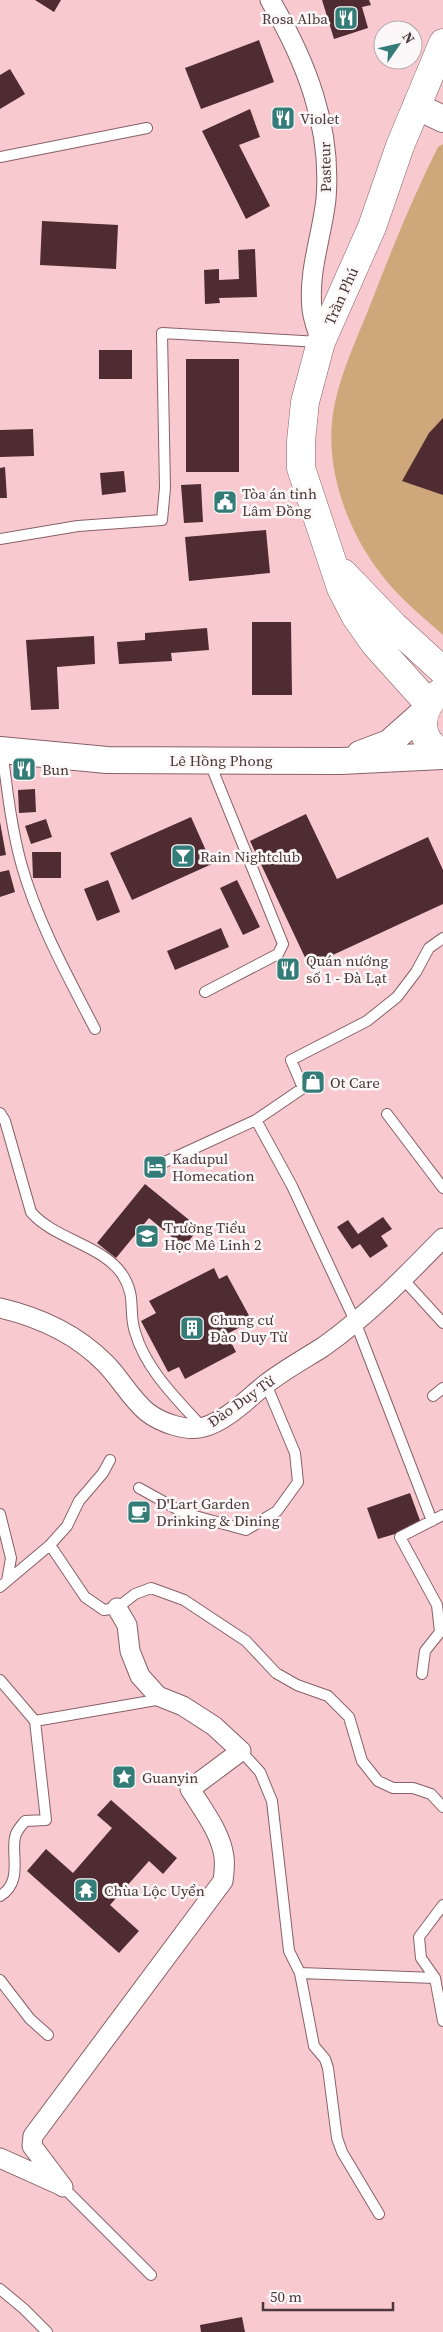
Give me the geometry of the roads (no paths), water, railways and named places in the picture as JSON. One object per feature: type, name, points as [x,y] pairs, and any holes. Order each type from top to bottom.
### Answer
[{"type":"main road","name":"Trần Phú","points":[[432,702],[375,644],[352,610],[330,559],[301,468],[301,441],[305,402],[321,342],[372,227],[416,106],[443,43]]},
{"type":"main road","name":"Trần Phú","points":[[330,559],[394,626],[443,671]]},
{"type":"main road","points":[[432,702],[424,733],[429,743],[443,755]]},
{"type":"street","name":"Pasteur","points":[[270,0],[286,27],[311,85],[325,135],[326,199],[310,284],[312,311],[321,342]]},
{"type":"street","points":[[416,106],[443,119]]},
{"type":"street","points":[[341,761],[390,743],[432,702]]},
{"type":"street","name":"Lê Hồng Phong","points":[[1,746],[107,760],[341,761],[443,755]]},
{"type":"street","name":"Đào Duy Từ","points":[[0,1308],[43,1322],[82,1343],[105,1363],[147,1412],[168,1423],[186,1428],[203,1428],[236,1408],[266,1384],[323,1346],[355,1321],[403,1279],[443,1238]]},
{"type":"street","points":[[63,2187],[32,2146],[33,2136],[223,1882],[224,1859],[222,1849],[214,1830],[190,1789],[241,1751],[214,1726],[183,1706],[158,1696],[140,1676],[130,1652],[127,1625],[117,1608]]},
{"type":"street","points":[[0,2158],[63,2187]]},
{"type":"lane","points":[[0,157],[147,128]]},
{"type":"lane","points":[[0,539],[78,526],[162,520],[165,488],[162,333],[321,342]]},
{"type":"lane","points":[[1,746],[14,832],[27,883],[55,952],[95,1029]]},
{"type":"lane","points":[[205,992],[278,954],[283,944],[208,760]]},
{"type":"lane","points":[[156,1166],[256,1120],[303,1088],[291,1060],[367,1021],[397,997],[416,972],[429,948],[443,938]]},
{"type":"lane","points":[[0,1113],[5,1121],[31,1212],[40,1223],[97,1253],[121,1272],[132,1294],[134,1331],[143,1353],[155,1373],[203,1428]]},
{"type":"lane","points":[[387,1114],[443,1188]]},
{"type":"lane","points":[[256,1120],[292,1186],[355,1321],[432,1521]]},
{"type":"lane","points":[[403,1279],[443,1323]]},
{"type":"lane","points":[[139,1488],[184,1513],[246,1530],[277,1511],[298,1482],[294,1453],[266,1384]]},
{"type":"lane","points":[[433,1396],[443,1388]]},
{"type":"lane","points":[[3,1584],[50,1545],[67,1526],[79,1501],[103,1473],[110,1460]]},
{"type":"lane","points":[[0,1514],[11,1558],[3,1584]]},
{"type":"lane","points":[[422,1674],[424,1651],[440,1632],[437,1605],[400,1537],[443,1515]]},
{"type":"lane","points":[[50,1545],[86,1597],[104,1610],[117,1608],[134,1594],[151,1588],[184,1600],[246,1641],[276,1673],[297,1685],[328,1696],[349,1717],[362,1761],[378,1781],[393,1788],[413,1788],[431,1794],[443,1806]]},
{"type":"lane","points":[[0,1680],[35,1721],[46,1820],[25,1821],[15,1835],[14,1875],[6,1893],[0,1896]]},
{"type":"lane","points":[[35,1721],[165,1698]]},
{"type":"lane","points":[[241,1751],[260,1772],[272,1801],[288,1951],[300,1973],[311,2038],[314,2046],[325,2059],[328,2068],[337,2138],[342,2152],[379,2214]]},
{"type":"lane","points":[[443,1905],[420,1937],[421,1958],[435,1978],[443,2021]]},
{"type":"lane","points":[[300,1973],[435,1978]]},
{"type":"lane","points":[[0,1980],[30,2019],[48,2035]]},
{"type":"lane","points":[[63,2187],[151,2275]]},
{"type":"lane","points":[[0,2289],[47,2332]]},
{"type":"place","name":"Rosa Alba","points":[[346,18]]},
{"type":"place","name":"Violet","points":[[283,118]]},
{"type":"place","name":"Tòa án tỉnh Lâm Đồng","points":[[225,502]]},
{"type":"place","name":"Bun","points":[[24,769]]},
{"type":"place","name":"Rain Nightclub","points":[[183,856]]},
{"type":"place","name":"Quán nướng số 1 - Đà Lạt","points":[[288,969]]},
{"type":"place","name":"Ot Care","points":[[313,1082]]},
{"type":"place","name":"Kadupul Homecation","points":[[155,1167]]},
{"type":"place","name":"Trường Tiểu Học Mê Linh 2","points":[[147,1236]]},
{"type":"place","name":"Chung cư Đào Duy Từ","points":[[192,1328]]},
{"type":"place","name":"D'Lart Garden Drinking & Dining","points":[[139,1512]]},
{"type":"place","name":"Guanyin","points":[[124,1777]]},
{"type":"place","name":"Chùa Lộc Uyển","points":[[86,1890]]}]
